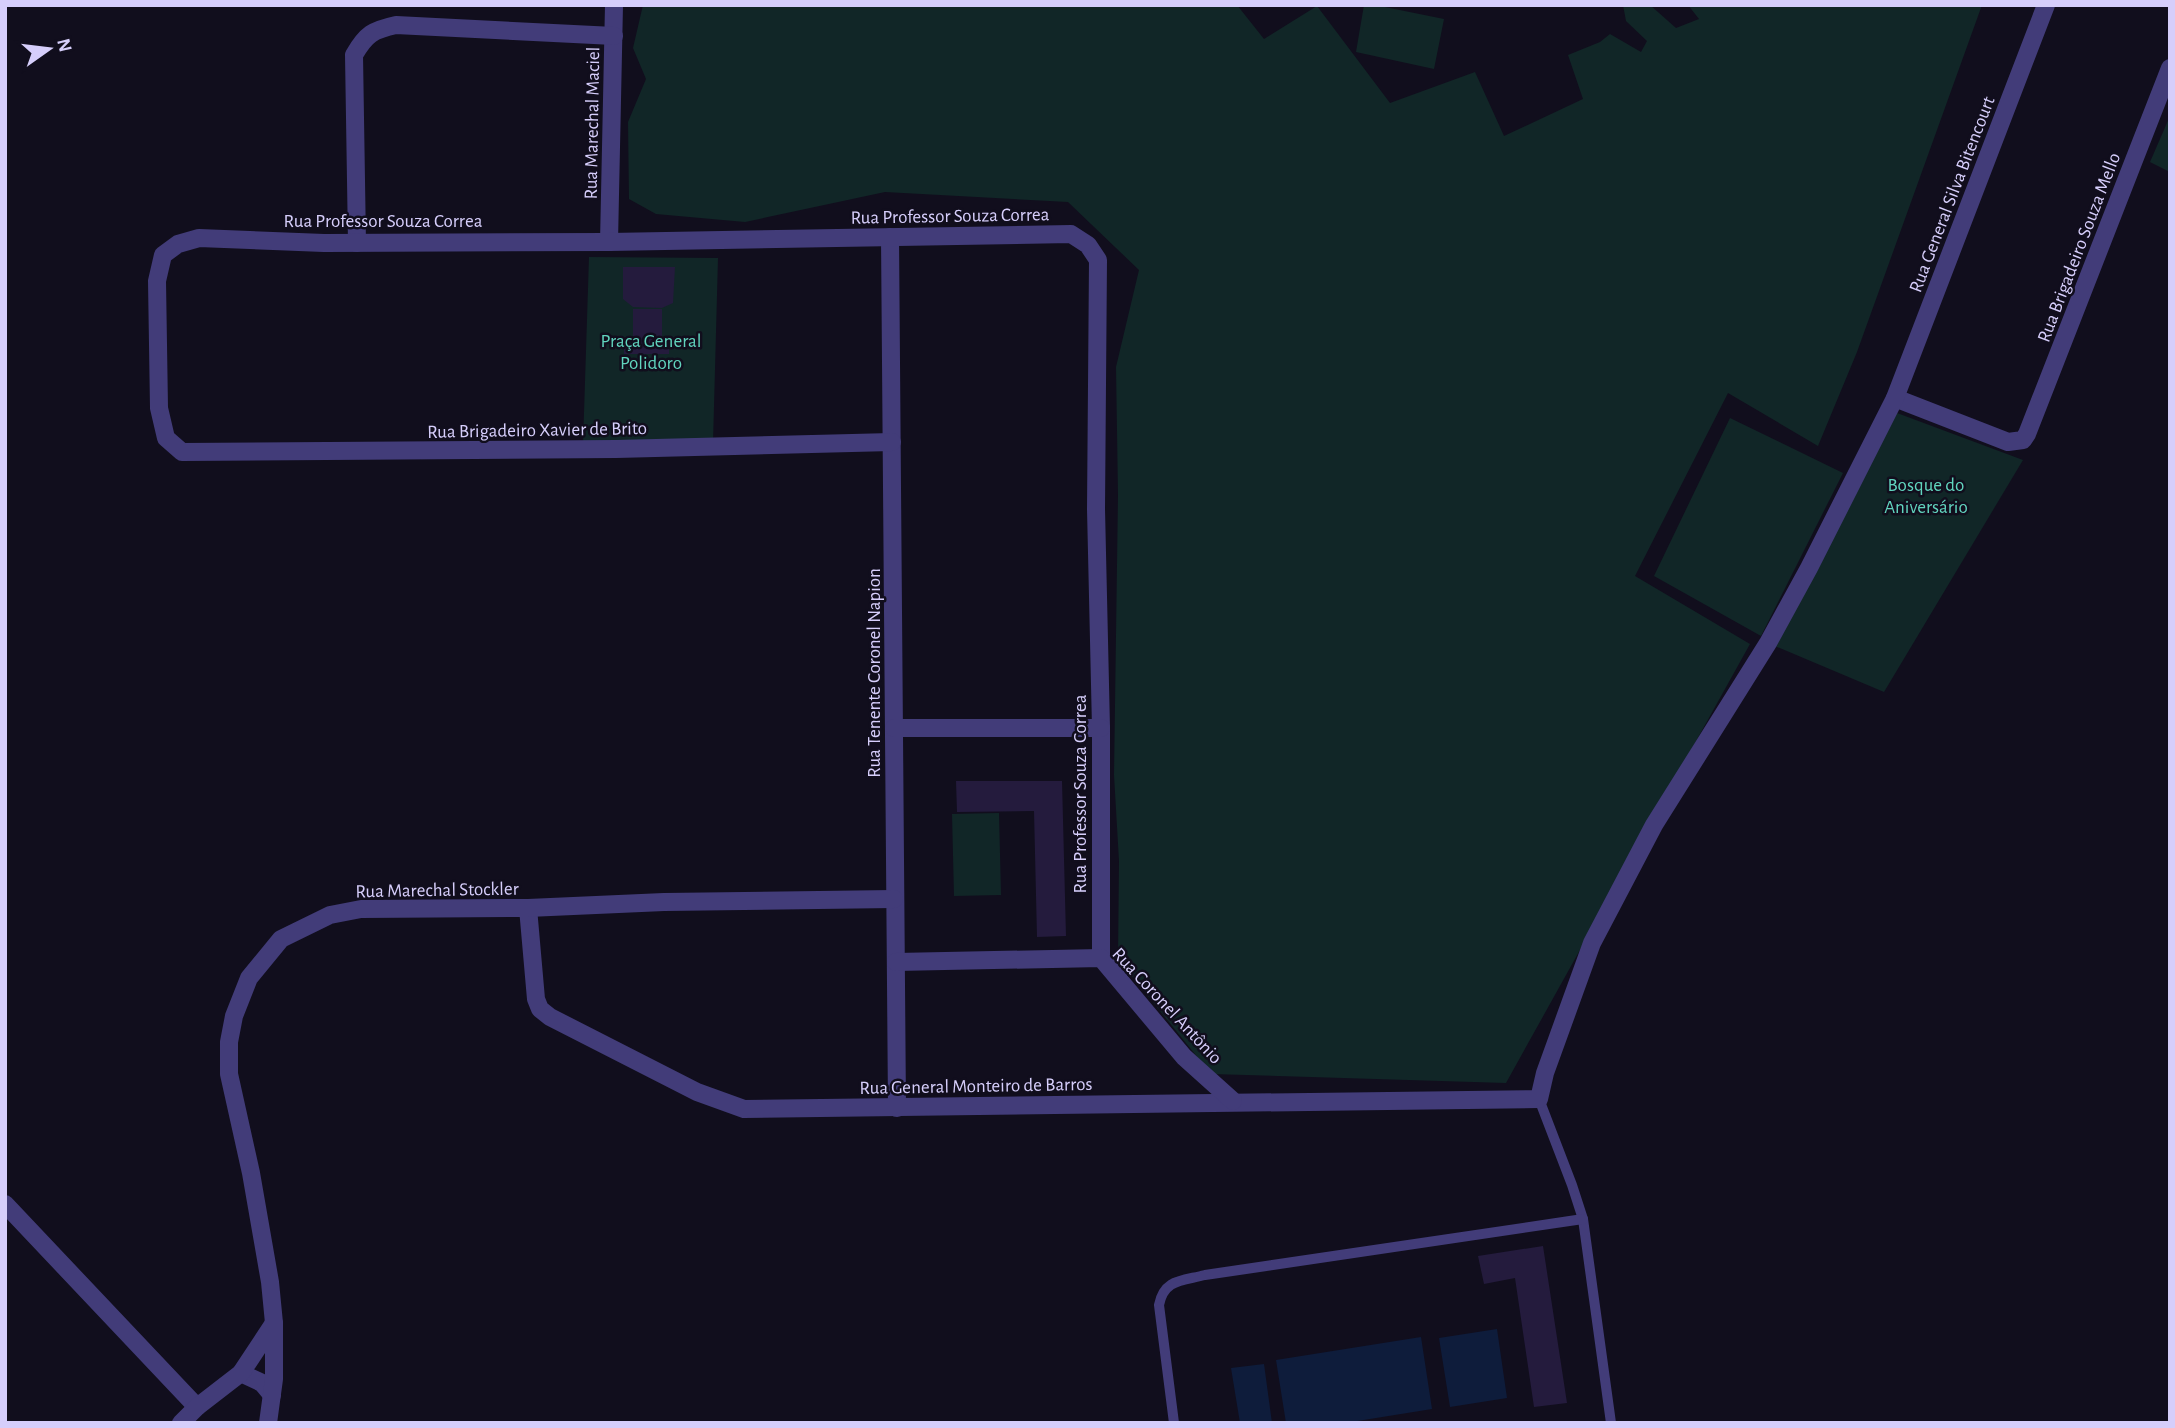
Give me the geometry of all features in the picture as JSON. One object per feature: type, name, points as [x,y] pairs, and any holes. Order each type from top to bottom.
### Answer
[{"type":"street","name":"Rua Marechal Maciel","points":[[609,242],[614,5]]},
{"type":"street","name":"Rua General Silva Bitencourt","points":[[1539,1099],[1545,1073],[1592,943],[1654,825],[1774,632],[1895,398],[2046,5]]},
{"type":"street","points":[[357,243],[354,55],[363,39],[376,30],[397,24],[614,36]]},
{"type":"street","name":"Rua Brigadeiro Souza Mello","points":[[1895,398],[2008,442],[2022,440],[2027,434],[2170,68]]},
{"type":"street","name":"Rua Professor Souza Correa","points":[[182,452],[166,438],[159,408],[157,281],[163,255],[178,244],[200,238],[357,243],[609,242],[1072,234],[1088,246],[1098,260],[1096,509],[1101,728],[1101,958]]},
{"type":"street","name":"Rua Tenente Coronel Napion","points":[[890,237],[897,1108]]},
{"type":"street","name":"Rua Brigadeiro Xavier de Brito","points":[[182,452],[615,449],[892,443]]},
{"type":"street","points":[[894,729],[1101,728]]},
{"type":"street","name":"Rua Marechal Stockler","points":[[268,1423],[274,1379],[274,1323],[270,1282],[229,1074],[229,1042],[234,1016],[249,978],[281,939],[330,915],[361,909],[528,908],[664,902],[894,899]]},
{"type":"street","name":"Rua General Monteiro de Barros","points":[[528,908],[536,999],[540,1009],[550,1017],[697,1092],[744,1110],[1233,1101],[1539,1099]]},
{"type":"street","name":"Rua Coronel Antônio","points":[[896,962],[1101,958],[1184,1057],[1233,1101]]},
{"type":"street","points":[[5,1205],[197,1407]]},
{"type":"street","points":[[181,1423],[241,1373],[274,1323]]},
{"type":"street","points":[[241,1373],[262,1383],[272,1395]]},
{"type":"lane","points":[[1539,1099],[1583,1219],[1611,1423]]},
{"type":"lane","points":[[1174,1423],[1158,1305],[1161,1293],[1169,1284],[1205,1275],[1583,1219]]},
{"type":"green space","points":[[643,5],[1237,5],[1264,39],[1317,6],[1390,103],[1475,72],[1504,136],[1583,99],[1568,55],[1600,42],[1610,34],[1641,52],[1647,41],[1626,21],[1623,5],[1650,5],[1676,28],[1699,19],[1688,5],[1982,5],[1857,352],[1818,446],[1728,393],[1635,576],[1750,644],[1506,1083],[1211,1074],[1118,959],[1119,861],[1114,775],[1118,495],[1116,367],[1139,270],[1068,202],[885,192],[745,222],[656,214],[629,199],[628,122],[646,79],[633,48]]},
{"type":"green space","points":[[1364,5],[1444,19],[1434,69],[1356,52]]},
{"type":"green space","points":[[2170,116],[2170,172],[2150,162]]},
{"type":"green space","name":"Praça General Polidoro","points":[[589,257],[718,258],[713,443],[583,444]]},
{"type":"green space","name":"Bosque do Aniversário","points":[[1897,413],[2023,460],[1884,692],[1770,644]]},
{"type":"green space","points":[[1730,418],[1843,473],[1761,636],[1654,576]]},
{"type":"green space","points":[[999,813],[1001,895],[954,896],[952,814]]},
{"type":"water","points":[[1497,1329],[1507,1398],[1450,1407],[1439,1338]]},
{"type":"water","points":[[1421,1337],[1432,1409],[1345,1423],[1286,1423],[1276,1360]]},
{"type":"water","points":[[1264,1364],[1272,1423],[1240,1423],[1231,1368]]},
{"type":"building","points":[[623,267],[675,267],[673,303],[662,308],[633,307],[623,299]]},
{"type":"building","points":[[633,309],[662,309],[662,343],[669,343],[669,354],[624,354],[624,344],[633,344]]},
{"type":"building","points":[[956,781],[1062,781],[1066,936],[1037,937],[1034,811],[957,812]]},
{"type":"building","points":[[1543,1246],[1567,1403],[1534,1407],[1515,1278],[1484,1284],[1478,1256]]}]
